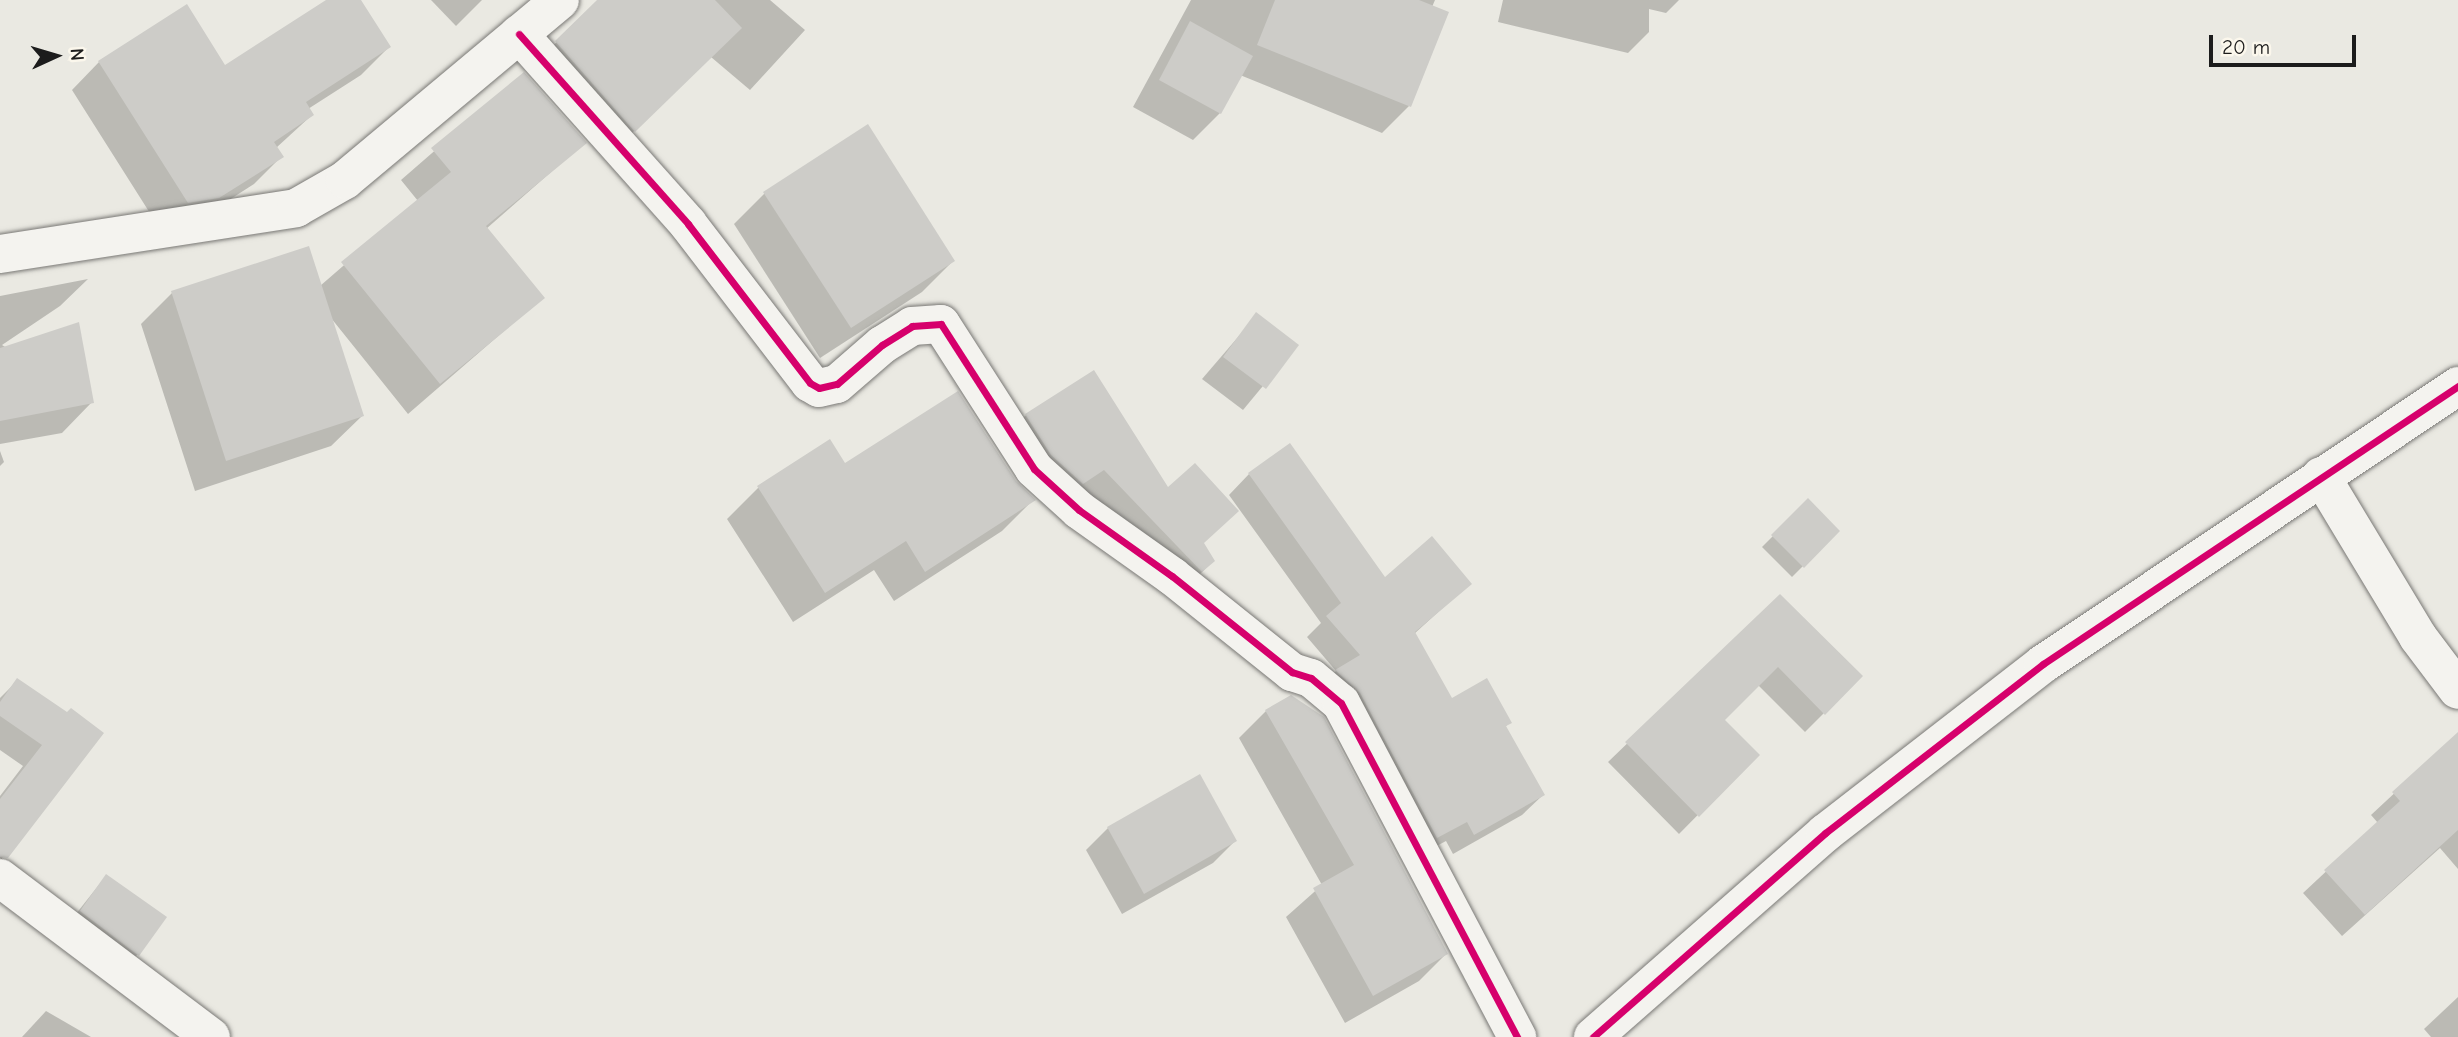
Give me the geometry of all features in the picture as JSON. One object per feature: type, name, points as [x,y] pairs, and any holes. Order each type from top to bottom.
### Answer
[{"type":"street","points":[[0,254],[296,208],[345,180],[560,0]]},
{"type":"street","points":[[520,34],[688,224],[810,383],[819,388],[837,384],[882,345],[912,326],[941,324],[1034,469],[1079,510],[1172,576],[1292,672],[1311,678],[1341,703],[1517,1037]]},
{"type":"street","points":[[1593,1037],[1825,834],[2043,664],[2458,386]]},
{"type":"street","points":[[2321,477],[2418,638],[2458,690]]},
{"type":"street","points":[[0,878],[211,1037]]},
{"type":"building","points":[[326,0],[361,0],[391,47],[306,102],[314,115],[274,142],[284,157],[219,198],[188,203],[98,61],[187,4],[225,65]]},
{"type":"building","points":[[597,0],[715,0],[742,28],[635,132],[555,41]]},
{"type":"building","points":[[1275,0],[1419,0],[1449,12],[1411,107],[1257,45]]},
{"type":"building","points":[[1190,21],[1253,56],[1221,114],[1159,80]]},
{"type":"building","points":[[524,72],[587,143],[486,226],[545,298],[440,384],[341,262],[451,172],[431,148]]},
{"type":"building","points":[[868,124],[955,261],[851,328],[763,192]]},
{"type":"building","points":[[309,246],[364,416],[226,461],[171,291]]},
{"type":"building","points":[[1256,312],[1299,345],[1266,389],[1223,357]]},
{"type":"building","points":[[79,322],[94,403],[0,421],[0,348]]},
{"type":"building","points":[[1094,370],[1168,487],[1195,463],[1239,511],[1204,543],[1215,561],[1202,572],[1104,470],[1083,484],[1051,455],[1025,414]]},
{"type":"building","points":[[958,391],[1016,481],[1036,500],[925,572],[906,541],[825,593],[757,486],[830,439],[845,463]]},
{"type":"building","points":[[1290,443],[1385,577],[1432,536],[1472,584],[1415,632],[1452,698],[1487,678],[1512,723],[1506,726],[1545,795],[1474,835],[1467,822],[1437,838],[1360,693],[1335,670],[1360,655],[1326,616],[1341,603],[1248,473]]},
{"type":"building","points":[[1808,498],[1840,531],[1804,568],[1771,535]]},
{"type":"building","points":[[1780,594],[1863,676],[1825,715],[1778,667],[1725,720],[1760,755],[1699,817],[1625,742]]},
{"type":"building","points":[[17,678],[67,712],[71,708],[104,733],[8,858],[0,857],[0,799],[42,745],[0,716],[0,702]]},
{"type":"building","points":[[1291,695],[1324,717],[1448,954],[1373,996],[1313,888],[1354,865],[1265,710]]},
{"type":"building","points":[[2458,732],[2458,830],[2365,915],[2324,870],[2400,801],[2392,792]]},
{"type":"building","points":[[1200,774],[1237,841],[1144,894],[1107,827]]},
{"type":"building","points":[[106,874],[167,917],[139,956],[80,911]]},
{"type":"cycle path","points":[[519,34],[688,224],[810,383],[819,388],[837,384],[882,345],[912,326],[941,324],[1034,469],[1079,510],[1172,576],[1292,672],[1311,678],[1341,703],[1517,1037]]},
{"type":"cycle path","points":[[1593,1037],[1825,833],[2043,664],[2458,386]]}]
